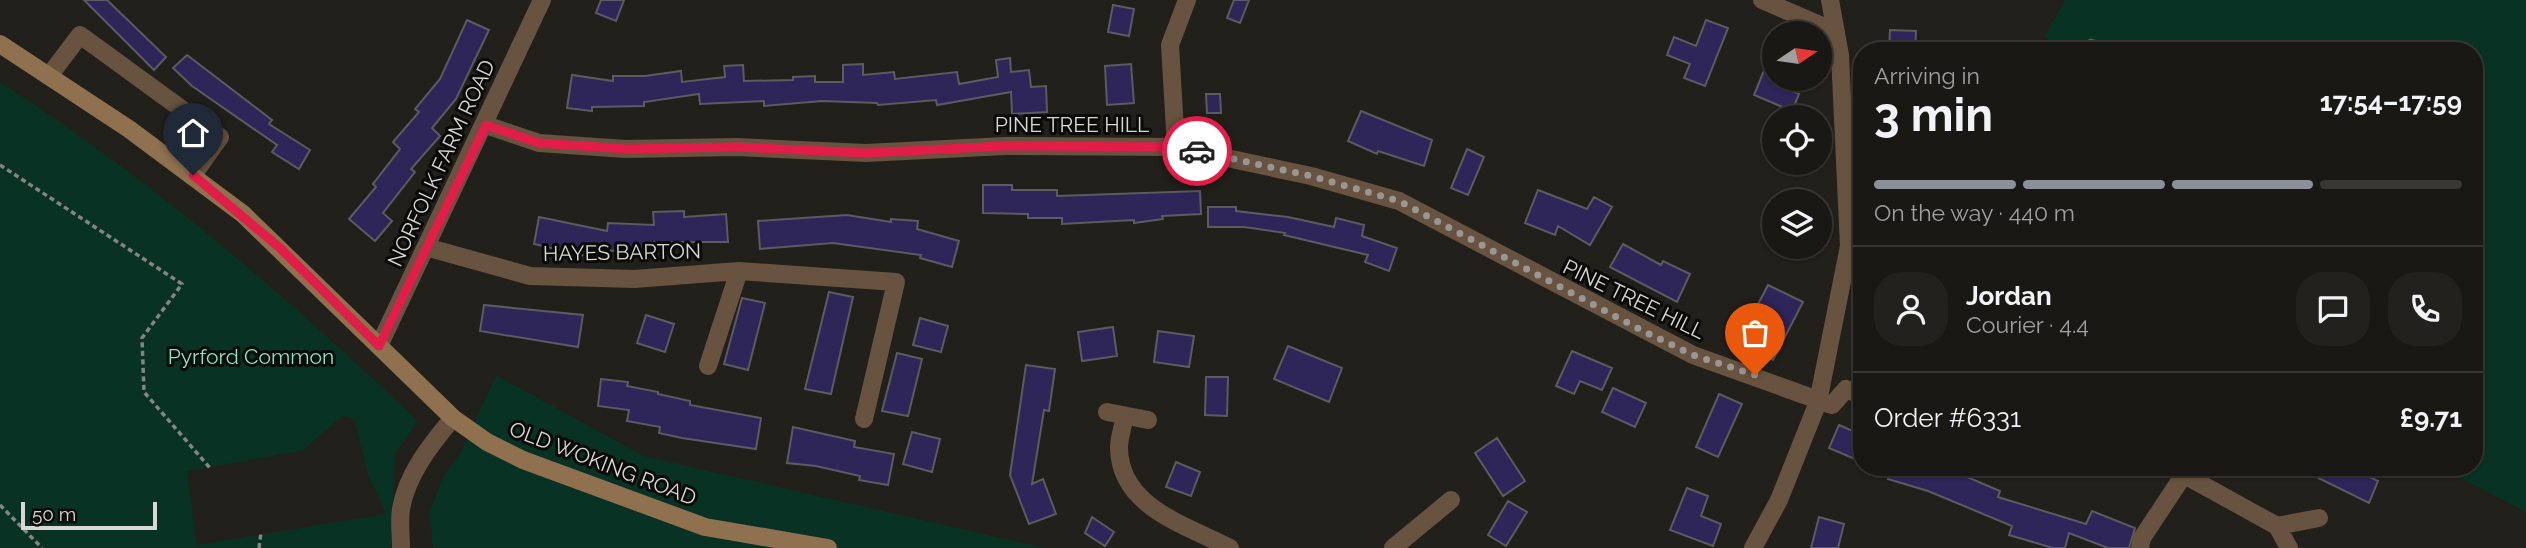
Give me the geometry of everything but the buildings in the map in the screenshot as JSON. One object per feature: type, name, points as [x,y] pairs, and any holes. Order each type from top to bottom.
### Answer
[{"type":"main road","name":"OLD WOKING ROAD","points":[[0,44],[193,175],[280,248],[453,418],[487,442],[523,460],[705,527],[828,548]]},
{"type":"street","name":"NORFOLK FARM ROAD","points":[[379,346],[486,125],[542,0]]},
{"type":"street","points":[[1175,147],[1170,46],[1187,0]]},
{"type":"street","points":[[1762,0],[1836,32]]},
{"type":"street","points":[[1754,548],[1779,500],[1818,402],[1849,246],[1840,55],[1830,0]]},
{"type":"street","points":[[49,76],[80,34],[220,137],[193,175]]},
{"type":"street","name":"PINE TREE HILL","points":[[486,125],[539,143],[626,149],[736,147],[866,153],[1005,146],[1175,147],[1311,176],[1399,201],[1668,343],[1818,402]]},
{"type":"street","name":"HAYES BARTON","points":[[426,247],[530,276],[634,279],[739,271],[896,282],[864,419]]},
{"type":"street","points":[[708,366],[739,271]]},
{"type":"street","points":[[1818,402],[1832,405],[1846,389],[1853,392]]},
{"type":"street","points":[[1149,420],[1116,414],[1124,474],[1136,495],[1155,511],[1230,548]]},
{"type":"street","points":[[401,548],[401,509],[407,491],[428,448],[453,418]]},
{"type":"street","points":[[2140,548],[2142,538],[2175,476]]},
{"type":"street","points":[[2189,476],[2277,526],[2289,548]]},
{"type":"street","points":[[1393,548],[1451,500]]},
{"type":"street","points":[[2277,526],[2319,518]]},
{"type":"path","points":[[0,165],[182,284],[142,338],[144,392],[210,468]]},
{"type":"path","points":[[0,505],[42,548]]},
{"type":"path","points":[[259,548],[261,533]]},
{"type":"green space","points":[[2065,0],[2526,0],[2526,512],[2456,476],[2483,476],[2483,42],[2053,42],[2044,37]]},
{"type":"green space","name":"Pyrford Common","points":[[0,82],[111,159],[217,241],[319,329],[418,421],[395,454],[391,548],[0,548]],"holes":[[[343,416],[354,419],[368,474],[386,514],[197,545],[187,471],[302,451]]]},
{"type":"green space","points":[[496,375],[644,456],[1045,548],[433,548],[429,513],[442,479],[462,450]]},
{"type":"way so far","points":[[1197,151],[1311,176],[1399,201],[1643,331],[1693,355],[1755,375]]},
{"type":"route","points":[[193,175],[243,214],[280,248],[379,346],[486,125],[539,143],[626,149],[736,147],[796,152],[866,153],[1005,146],[1175,147],[1197,151]]}]
